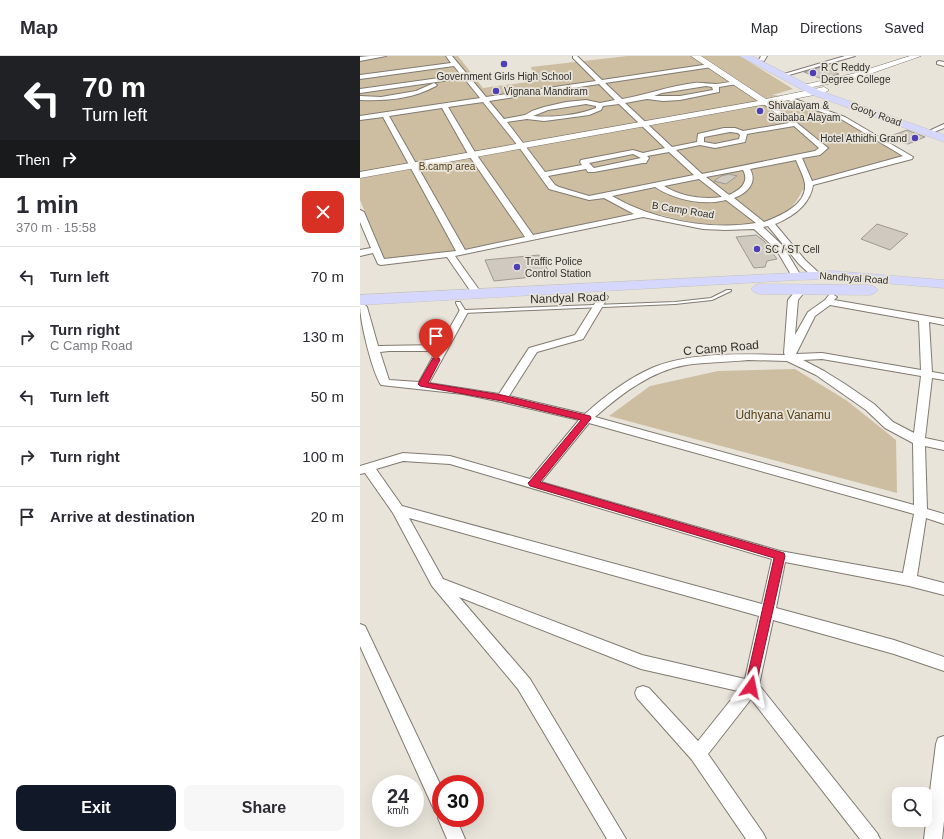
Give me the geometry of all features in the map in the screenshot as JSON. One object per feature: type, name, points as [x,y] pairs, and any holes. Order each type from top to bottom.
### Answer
[{"type":"main road","points":[[695,56],[764,102],[787,98],[815,88]]},
{"type":"main road","name":"Gooty Road","points":[[745,56],[815,88],[944,139]]},
{"type":"main road","name":"Gooty Road","points":[[759,57],[787,74],[815,88],[941,130]]},
{"type":"main road","name":"Nandhyal Road","points":[[764,276],[816,275],[836,282],[944,284]]},
{"type":"main road","points":[[764,276],[769,284],[775,289]]},
{"type":"main road","name":"Nandyal Road","points":[[361,305],[477,294],[764,276]]},
{"type":"main road","points":[[836,282],[944,294]]},
{"type":"main road","name":"Nandyal Road","points":[[361,305],[461,307],[600,302],[729,291],[775,289],[802,290],[836,282]]},
{"type":"street","points":[[360,59],[383,56]]},
{"type":"street","points":[[360,175],[472,154],[522,145],[642,123],[764,102],[795,124],[824,148],[817,153],[589,198],[552,187],[522,145],[449,56]]},
{"type":"street","points":[[838,56],[845,58]]},
{"type":"street","points":[[787,74],[852,56]]},
{"type":"street","points":[[815,88],[917,56]]},
{"type":"street","name":"B Camp Road","points":[[575,57],[642,123],[700,176],[763,225],[816,275]]},
{"type":"street","points":[[360,77],[456,64]]},
{"type":"street","points":[[360,118],[710,66]]},
{"type":"street","points":[[363,98],[381,98],[418,93],[434,85],[468,78]]},
{"type":"street","points":[[360,91],[468,78]]},
{"type":"street","points":[[527,117],[534,112],[546,108],[586,102],[600,104],[647,97],[660,91],[693,85],[706,84],[715,86],[735,83]]},
{"type":"street","points":[[647,97],[664,100],[678,99],[712,93],[717,91],[715,86]]},
{"type":"street","points":[[787,98],[843,118],[909,157],[809,184],[798,157]]},
{"type":"street","points":[[503,121],[527,117],[544,119],[589,113],[599,109],[600,104]]},
{"type":"street","points":[[444,106],[472,154],[530,238]]},
{"type":"street","points":[[385,114],[462,253]]},
{"type":"street","points":[[700,143],[701,136],[732,130],[743,133],[795,124]]},
{"type":"street","points":[[543,175],[586,166],[584,162],[586,161],[633,152],[642,155],[700,143],[715,146],[742,140],[744,138],[743,133]]},
{"type":"street","points":[[657,185],[677,195],[714,200],[728,197],[745,189],[751,181],[751,174],[745,167]]},
{"type":"street","name":"B Camp Road","points":[[605,195],[628,208],[645,214],[696,224],[728,228],[763,225],[794,211],[802,203],[807,193],[809,184]]},
{"type":"street","points":[[360,212],[381,262],[462,253],[645,214]]},
{"type":"street","points":[[763,225],[780,248],[796,276]]},
{"type":"street","points":[[360,253],[376,249]]},
{"type":"street","points":[[450,255],[477,294]]},
{"type":"street","points":[[789,358],[811,314],[828,302],[836,282]]},
{"type":"street","points":[[789,358],[793,300],[802,290]]},
{"type":"street","points":[[502,398],[533,350],[579,337],[600,302]]},
{"type":"street","points":[[828,302],[944,322]]},
{"type":"street","points":[[361,305],[374,350],[386,383],[423,384],[502,398],[587,418],[921,511],[944,519]]},
{"type":"street","points":[[423,384],[443,348],[461,307]]},
{"type":"street","points":[[910,580],[921,511],[920,442],[927,374],[924,319]]},
{"type":"street","points":[[374,350],[389,348],[443,348]]},
{"type":"street","points":[[789,358],[829,357],[944,377]]},
{"type":"street","name":"C Camp Road","points":[[533,483],[587,418],[632,383],[664,368],[685,362],[733,358],[789,358],[820,373],[841,386],[870,407],[890,425],[920,442]]},
{"type":"street","points":[[920,442],[944,446]]},
{"type":"street","points":[[617,839],[524,684],[437,582],[398,510],[364,468],[403,457],[450,460],[780,556],[910,580],[944,589]]},
{"type":"street","points":[[398,510],[894,647],[944,664]]},
{"type":"street","points":[[698,754],[751,687],[780,556]]},
{"type":"street","points":[[437,582],[641,662],[751,687],[871,839]]},
{"type":"street","points":[[360,630],[432,786]]},
{"type":"street","points":[[643,693],[698,754],[757,839]]},
{"type":"street","points":[[933,839],[944,744]]},
{"type":"street","points":[[451,827],[456,839]]},
{"type":"green space","name":"B.camp area","points":[[360,56],[458,56],[483,88],[535,81],[531,67],[627,56],[740,56],[793,89],[772,95],[784,96],[843,118],[905,156],[804,182],[804,188],[790,209],[775,219],[757,224],[725,226],[691,222],[647,212],[459,252],[385,260],[360,200]]},
{"type":"green space","name":"Udhyana Vanamu","points":[[795,369],[846,400],[896,440],[897,493],[609,416],[650,386],[718,371]]},
{"type":"building","name":"R C Reddy Degree College","points":[[821,67],[839,74],[822,79],[804,72]]},
{"type":"building","points":[[907,130],[925,137],[908,144],[885,138]]},
{"type":"building","points":[[729,174],[737,176],[726,184],[714,181],[721,176]]},
{"type":"building","points":[[877,224],[908,234],[890,250],[861,239]]},
{"type":"building","name":"SC / ST Cell","points":[[756,235],[764,241],[777,259],[767,261],[765,267],[754,268],[736,237]]},
{"type":"building","name":"Traffic Police Control Station","points":[[539,255],[551,275],[494,281],[485,260]]},
{"type":"place","name":"Government Girls High School","points":[[504,64]]},
{"type":"place","name":"R C Reddy Degree College","points":[[813,73]]},
{"type":"place","name":"Vignana Mandiram","points":[[496,91]]},
{"type":"place","name":"Shivalayam & Saibaba Alayam","points":[[760,111]]},
{"type":"place","name":"Hotel Athidhi Grand","points":[[915,138]]},
{"type":"place","name":"SC / ST Cell","points":[[757,249]]},
{"type":"place","name":"Traffic Police Control Station","points":[[517,267]]},
{"type":"route","points":[[436,360],[423,384],[502,398],[587,418],[533,483],[780,556],[751,687]]}]
